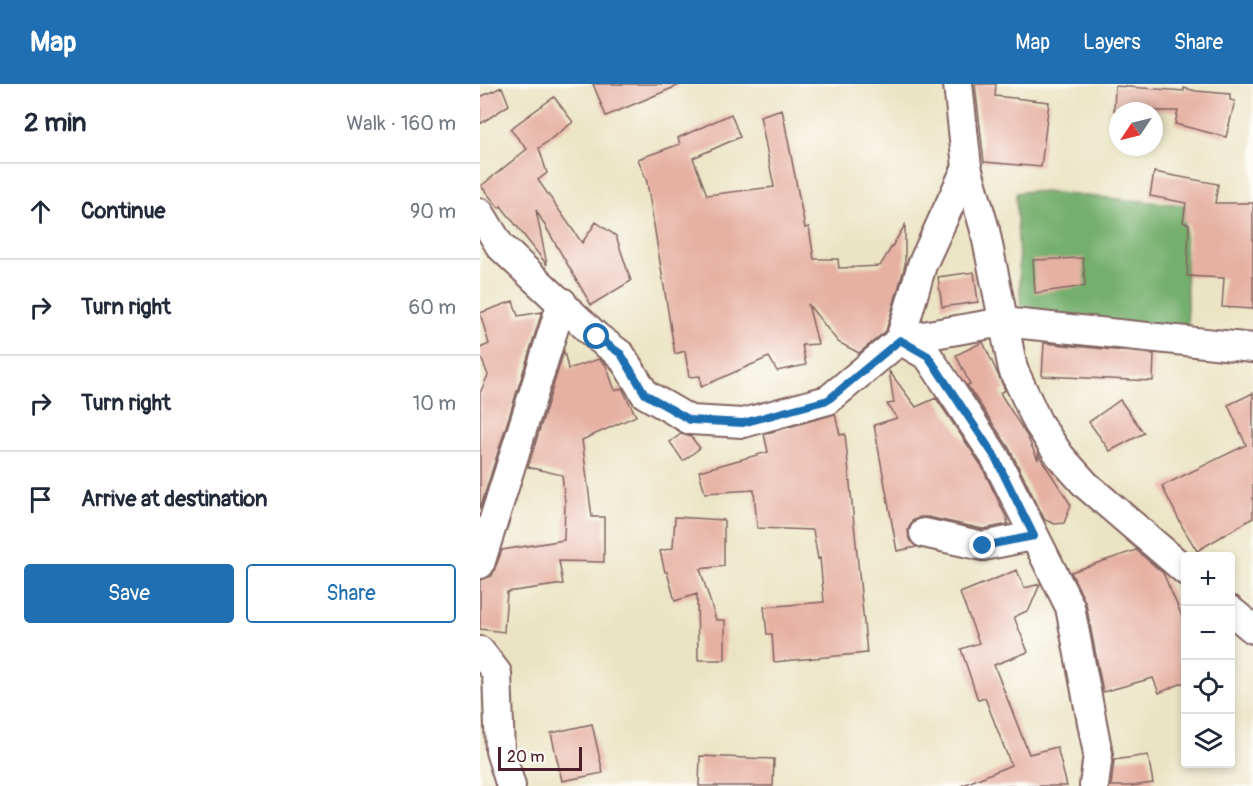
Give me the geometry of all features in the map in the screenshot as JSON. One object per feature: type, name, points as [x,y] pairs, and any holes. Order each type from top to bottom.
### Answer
[{"type":"street","points":[[958,84],[967,167],[985,230],[1013,369],[1038,423],[1060,456],[1086,485],[1181,568]]},
{"type":"street","points":[[900,340],[922,265],[967,167]]},
{"type":"street","points":[[480,213],[500,246],[597,337],[621,354],[645,394],[690,420],[743,423],[828,400],[900,340],[1003,322],[1253,348]]},
{"type":"street","points":[[480,564],[562,302]]},
{"type":"street","points":[[900,340],[928,356],[995,457],[1070,607],[1098,754],[1094,786]]},
{"type":"street","points":[[924,533],[983,546],[1034,536]]},
{"type":"street","points":[[1235,614],[1253,629]]},
{"type":"street","points":[[480,651],[496,673],[500,751],[511,786]]},
{"type":"green space","points":[[1032,191],[1184,205],[1188,332],[1021,315],[1016,193]]},
{"type":"building","points":[[593,84],[682,84],[606,116]]},
{"type":"building","points":[[975,84],[996,84],[995,96],[1049,102],[1041,167],[984,162]]},
{"type":"building","points":[[1115,86],[1184,91],[1184,88],[1230,94],[1230,100],[1235,101],[1226,137],[1175,124],[1178,111],[1163,111],[1163,102],[1114,102]]},
{"type":"building","points":[[502,87],[509,105],[480,124],[480,97]]},
{"type":"building","points":[[554,97],[573,122],[539,148],[547,173],[538,180],[582,243],[596,222],[616,236],[631,281],[591,305],[536,210],[547,265],[501,206],[499,208],[481,186],[527,149],[510,129]]},
{"type":"building","points":[[782,109],[805,228],[809,227],[814,259],[838,259],[839,268],[880,266],[905,225],[905,265],[886,331],[859,353],[838,342],[808,304],[818,344],[802,345],[806,365],[777,371],[769,357],[701,387],[700,376],[689,377],[685,351],[675,354],[647,182],[638,159],[680,144],[678,138],[731,114],[740,137],[693,158],[707,195],[774,187],[760,116]]},
{"type":"building","points":[[1154,172],[1218,184],[1215,203],[1253,203],[1253,309],[1222,307],[1224,278],[1187,276],[1189,224],[1183,222],[1186,203],[1150,196]]},
{"type":"building","points":[[1083,258],[1085,286],[1035,293],[1033,260]]},
{"type":"building","points":[[974,272],[978,302],[942,307],[938,277]]},
{"type":"building","points":[[513,301],[518,316],[542,312],[480,509],[480,393],[488,375],[480,355],[480,348],[489,344],[480,313]]},
{"type":"building","points":[[983,342],[1005,390],[1000,393],[1027,436],[1038,460],[1038,454],[1071,505],[1064,523],[1055,524],[1045,520],[1009,448],[967,385],[970,384],[956,355]]},
{"type":"building","points":[[1044,343],[1154,354],[1153,381],[1042,376]]},
{"type":"building","points":[[564,351],[568,369],[599,359],[606,365],[615,391],[622,388],[636,416],[582,440],[592,517],[604,517],[604,562],[559,561],[563,584],[507,592],[504,632],[480,629],[480,580],[492,576],[502,550],[564,540],[565,502],[562,475],[528,467]]},
{"type":"building","points":[[889,371],[916,407],[936,398],[981,465],[1008,524],[983,529],[920,517],[912,521],[908,530],[909,539],[916,547],[897,551],[874,425],[897,418],[887,404],[894,403]]},
{"type":"building","points":[[1253,393],[1253,518],[1197,551],[1162,486],[1246,445],[1228,405]]},
{"type":"building","points":[[1120,400],[1144,433],[1110,451],[1089,422]]},
{"type":"building","points":[[835,414],[840,435],[845,434],[867,653],[774,662],[772,634],[767,634],[764,607],[824,602],[820,558],[818,559],[813,530],[757,528],[754,490],[705,493],[699,471],[768,452],[764,434]]},
{"type":"building","points":[[681,434],[691,437],[700,448],[683,461],[670,442]]},
{"type":"building","points":[[675,517],[724,520],[724,566],[700,569],[716,620],[725,620],[725,660],[698,660],[697,594],[675,601],[660,551],[673,548]]},
{"type":"building","points":[[1136,550],[1163,573],[1181,614],[1181,684],[1159,693],[1153,678],[1103,692],[1086,604],[1071,572]]},
{"type":"building","points":[[1017,570],[1024,588],[1040,584],[1029,610],[1014,617],[1028,652],[994,665],[1029,754],[1057,747],[1067,786],[961,786],[1011,765],[985,698],[978,700],[961,649],[979,643],[960,593]]},
{"type":"building","points":[[592,724],[603,773],[562,781],[551,733]]},
{"type":"building","points":[[1148,755],[1153,783],[1111,786],[1114,760]]},
{"type":"building","points":[[700,756],[774,759],[773,786],[699,786]]},
{"type":"route","points":[[597,337],[621,354],[645,394],[690,420],[743,423],[828,400],[900,340],[928,356],[995,457],[1034,536],[983,546]]}]
